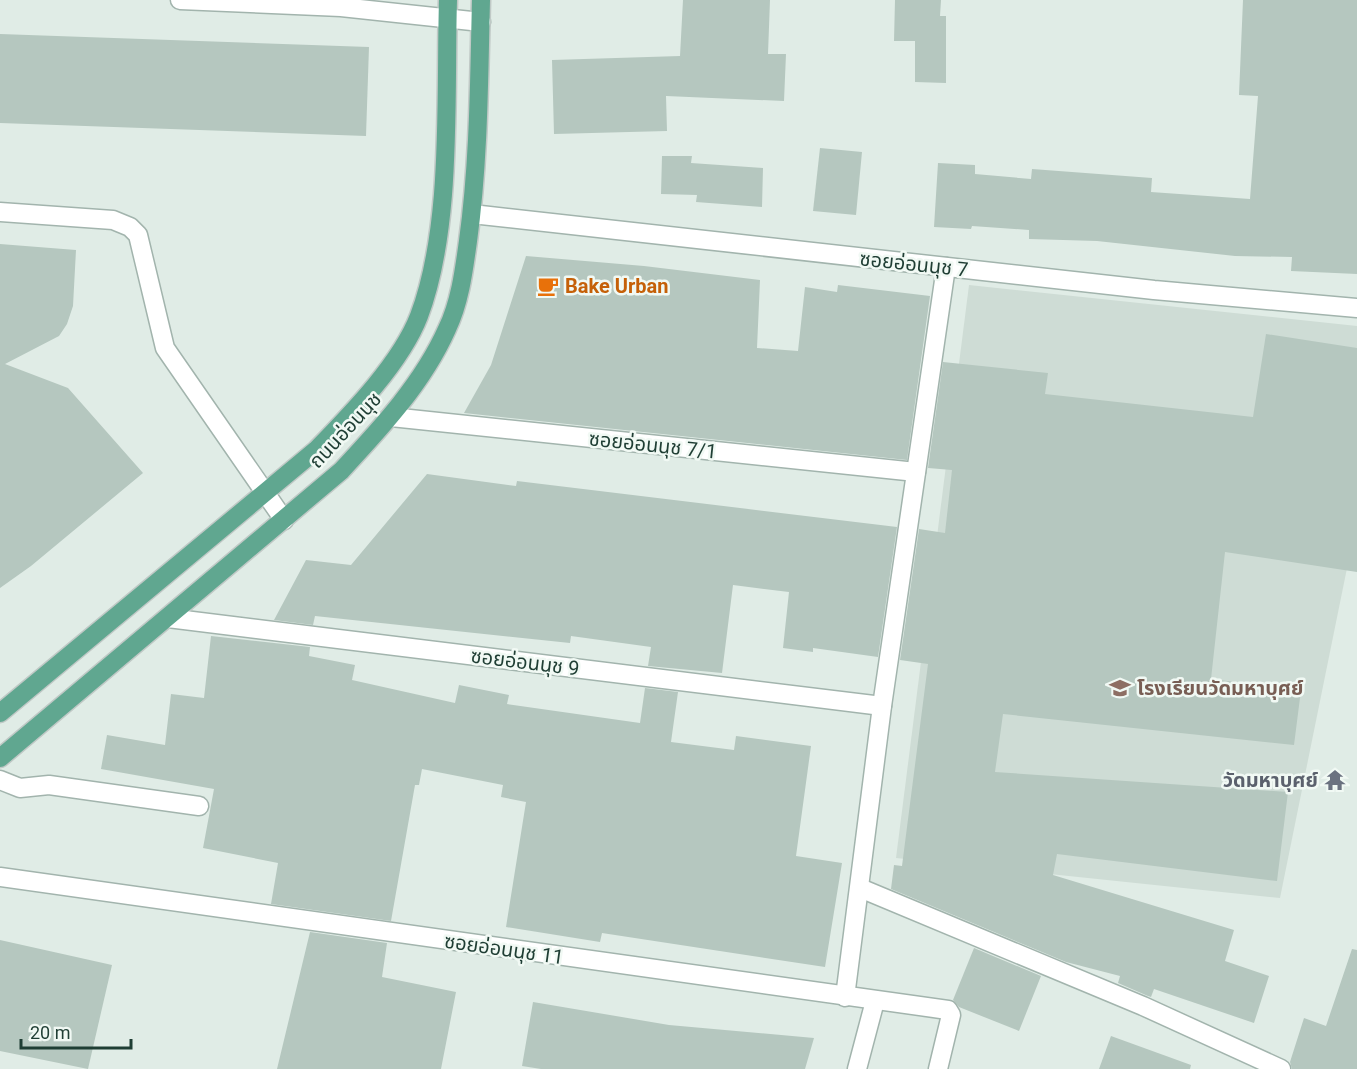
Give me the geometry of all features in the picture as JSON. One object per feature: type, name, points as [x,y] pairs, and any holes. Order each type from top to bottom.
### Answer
[{"type":"main road","name":"ถนนอ่อนนุช","points":[[0,713],[316,450],[363,401],[418,317],[442,211],[448,0]]},
{"type":"main road","name":"ถนนอ่อนนุช","points":[[0,758],[341,471],[391,417],[448,329],[458,300],[476,180],[481,0]]},
{"type":"street","points":[[180,0],[341,7],[447,20],[481,21]]},
{"type":"street","points":[[0,212],[113,220],[130,227],[138,235],[165,348],[284,520]]},
{"type":"street","name":"ซอยอ่อนนุช 7","points":[[472,214],[1154,290],[1357,308]]},
{"type":"street","points":[[845,997],[882,706],[946,267]]},
{"type":"street","name":"ซอยอ่อนนุช 7/1","points":[[391,417],[916,472]]},
{"type":"street","name":"ซอยอ่อนนุช 9","points":[[168,618],[882,706]]},
{"type":"street","points":[[0,780],[20,788],[49,785],[199,806]]},
{"type":"street","name":"ซอยอ่อนนุช 11","points":[[0,877],[950,1012],[938,1069]]},
{"type":"street","points":[[860,888],[1143,1006],[1281,1069]]},
{"type":"street","points":[[857,1069],[875,1001]]},
{"type":"shaded area","name":"โรงเรียนวัดมหาบุศย์","points":[[969,285],[1357,326],[1357,519],[1280,898],[896,858]]},
{"type":"building","points":[[683,0],[770,0],[768,54],[786,54],[784,101],[666,96],[667,131],[554,134],[552,60],[680,56]]},
{"type":"building","points":[[895,0],[941,0],[940,16],[946,16],[946,83],[915,82],[915,41],[894,41]]},
{"type":"building","points":[[1243,0],[1357,0],[1357,274],[1291,271],[1292,257],[1235,256],[1097,241],[1029,239],[1029,230],[972,226],[971,229],[934,227],[938,163],[975,165],[975,174],[1031,179],[1032,169],[1152,178],[1151,192],[1250,199],[1258,96],[1239,95]]},
{"type":"building","points":[[0,34],[369,47],[366,136],[0,123]]},
{"type":"building","points":[[820,148],[862,152],[856,215],[813,211]]},
{"type":"building","points":[[662,156],[692,156],[691,163],[763,168],[762,207],[696,202],[697,195],[661,194]]},
{"type":"building","points":[[0,244],[76,250],[73,306],[67,324],[59,336],[5,364],[68,388],[143,473],[31,566],[0,588]]},
{"type":"building","points":[[526,256],[644,266],[760,280],[757,348],[798,351],[805,287],[837,292],[838,285],[930,296],[907,460],[464,413],[491,365]]},
{"type":"building","name":"โรงเรียนวัดมหาบุศย์","points":[[1266,334],[1357,348],[1357,572],[1225,552],[1211,679],[1301,690],[1294,745],[1003,714],[995,772],[1288,792],[1277,881],[1057,854],[1053,875],[1234,930],[1225,961],[1269,976],[1254,1023],[1154,989],[1151,997],[1148,996],[1118,983],[1120,976],[1066,962],[891,889],[894,865],[902,866],[928,664],[900,660],[919,529],[945,533],[952,470],[928,468],[943,362],[1048,373],[1045,394],[1253,417]]},
{"type":"building","points":[[427,474],[516,486],[517,481],[897,527],[878,657],[813,648],[813,652],[783,648],[789,592],[733,585],[722,673],[648,666],[651,647],[571,636],[570,643],[315,616],[313,625],[274,620],[306,560],[351,565]]},
{"type":"building","points":[[211,636],[310,647],[309,656],[355,665],[352,680],[455,703],[459,685],[509,695],[507,704],[640,723],[645,688],[678,692],[671,742],[734,750],[736,736],[811,746],[796,856],[842,863],[825,967],[602,933],[600,942],[506,927],[526,802],[501,797],[503,785],[422,769],[419,785],[415,785],[391,921],[271,904],[278,863],[203,848],[214,789],[101,769],[107,735],[165,745],[171,694],[204,698]]},
{"type":"building","points":[[310,932],[387,943],[382,977],[456,992],[441,1069],[277,1069]]},
{"type":"building","points":[[0,940],[112,965],[88,1069],[0,1051]]},
{"type":"building","points":[[974,948],[1041,976],[1019,1031],[959,1007],[953,1000]]},
{"type":"building","points":[[1352,949],[1357,950],[1357,1069],[1292,1069],[1290,1062],[1304,1018],[1326,1026]]},
{"type":"building","points":[[533,1002],[669,1025],[814,1038],[805,1069],[541,1069],[522,1066]]},
{"type":"building","points":[[1111,1036],[1191,1065],[1190,1069],[1099,1069]]},
{"type":"place","name":"Bake Urban","points":[[548,286]]},
{"type":"place","name":"โรงเรียนวัดมหาบุศย์","points":[[1120,688]]},
{"type":"place","name":"วัดมหาบุศย์","points":[[1335,780]]}]
